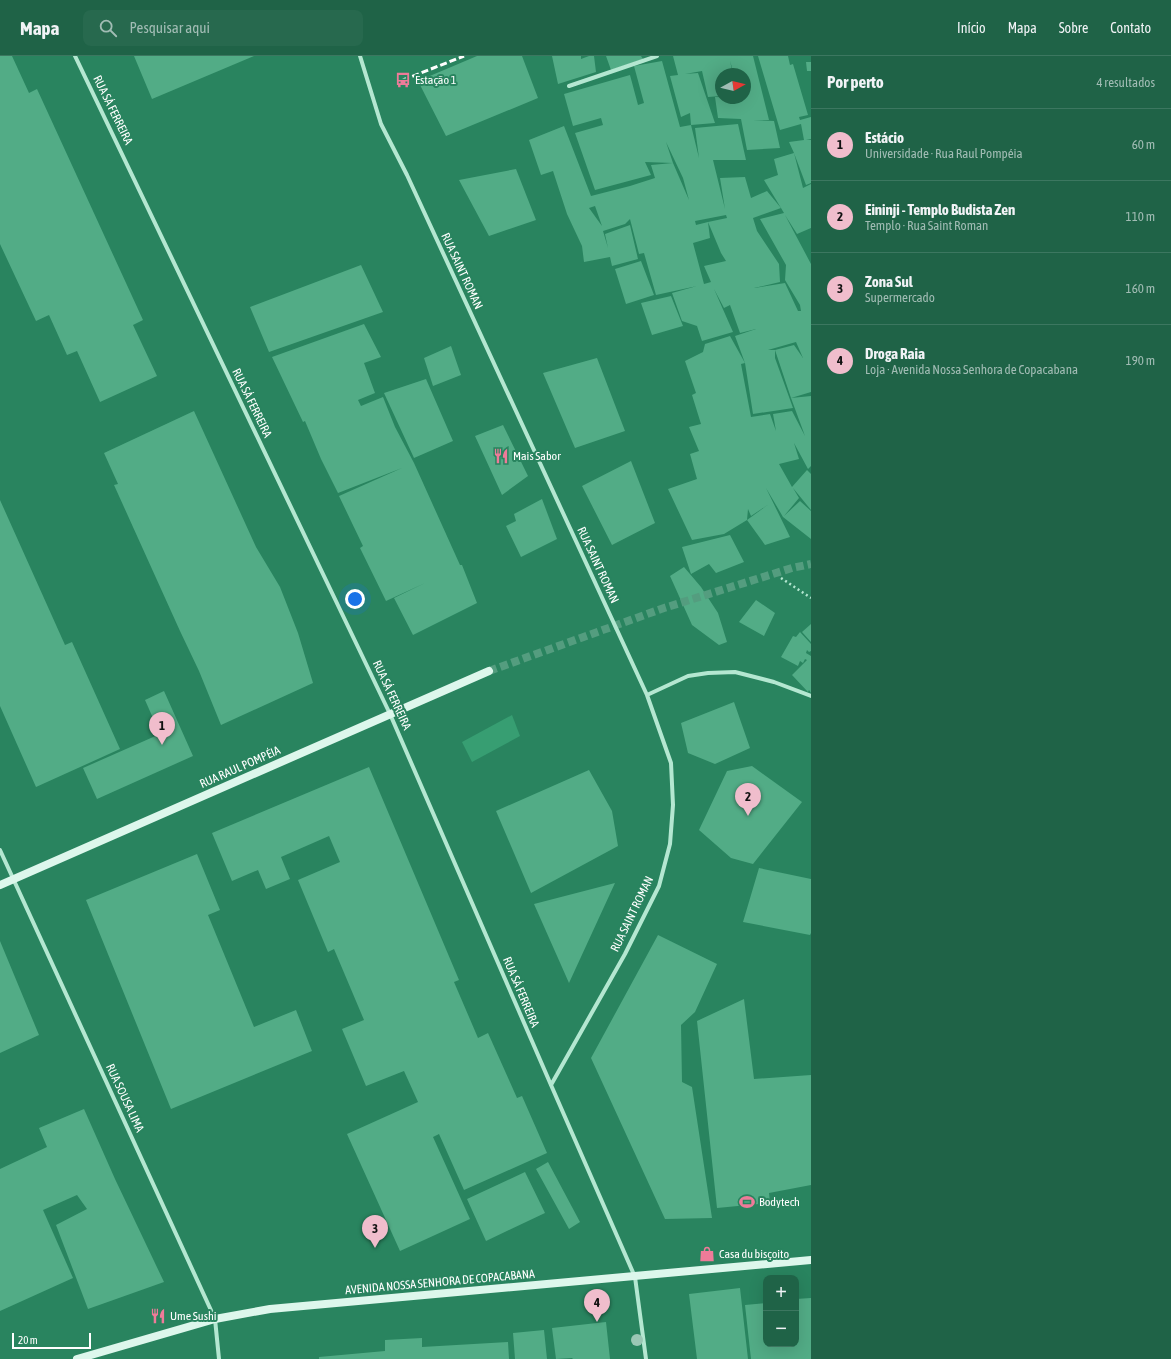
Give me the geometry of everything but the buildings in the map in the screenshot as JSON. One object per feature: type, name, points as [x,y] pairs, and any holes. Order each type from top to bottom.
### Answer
[{"type":"main road","name":"RUA RAUL POMPÉIA","points":[[0,885],[489,671]]},
{"type":"main road","name":"AVENIDA NOSSA SENHORA DE COPACABANA","points":[[76,1359],[215,1319],[270,1309],[811,1260]]},
{"type":"street","name":"RUA SÁ FERREIRA","points":[[75,56],[390,714],[550,1085],[635,1276],[646,1359]]},
{"type":"street","name":"RUA SAINT ROMAN","points":[[360,56],[381,124],[410,182],[647,695],[671,763],[674,804],[670,844],[659,886],[625,954],[550,1085]]},
{"type":"street","points":[[569,86],[657,56]]},
{"type":"street","points":[[647,695],[688,676],[708,673],[735,672],[774,682],[811,696]]},
{"type":"street","name":"RUA SOUSA LIMA","points":[[0,850],[215,1319],[219,1359]]},
{"type":"path","points":[[781,578],[811,598]]},
{"type":"green space","points":[[512,715],[520,736],[472,762],[462,742]]},
{"type":"tunnel","points":[[489,671],[664,608],[792,568],[811,564]]},
{"type":"railway","points":[[403,80],[464,56]]},
{"type":"place","name":"Estação 1","points":[[403,80]]},
{"type":"place","name":"Mais Sabor","points":[[501,456]]},
{"type":"place","name":"Estácio","points":[[162,745]]},
{"type":"place","name":"Eininji - Templo Budista Zen","points":[[748,816]]},
{"type":"place","name":"Bodytech","points":[[747,1202]]},
{"type":"place","name":"Zona Sul","points":[[375,1248]]},
{"type":"place","name":"Casa du bisçoito","points":[[707,1254]]},
{"type":"place","name":"Ume Sushi","points":[[158,1316]]},
{"type":"place","name":"Droga Raia","points":[[597,1322]]}]
